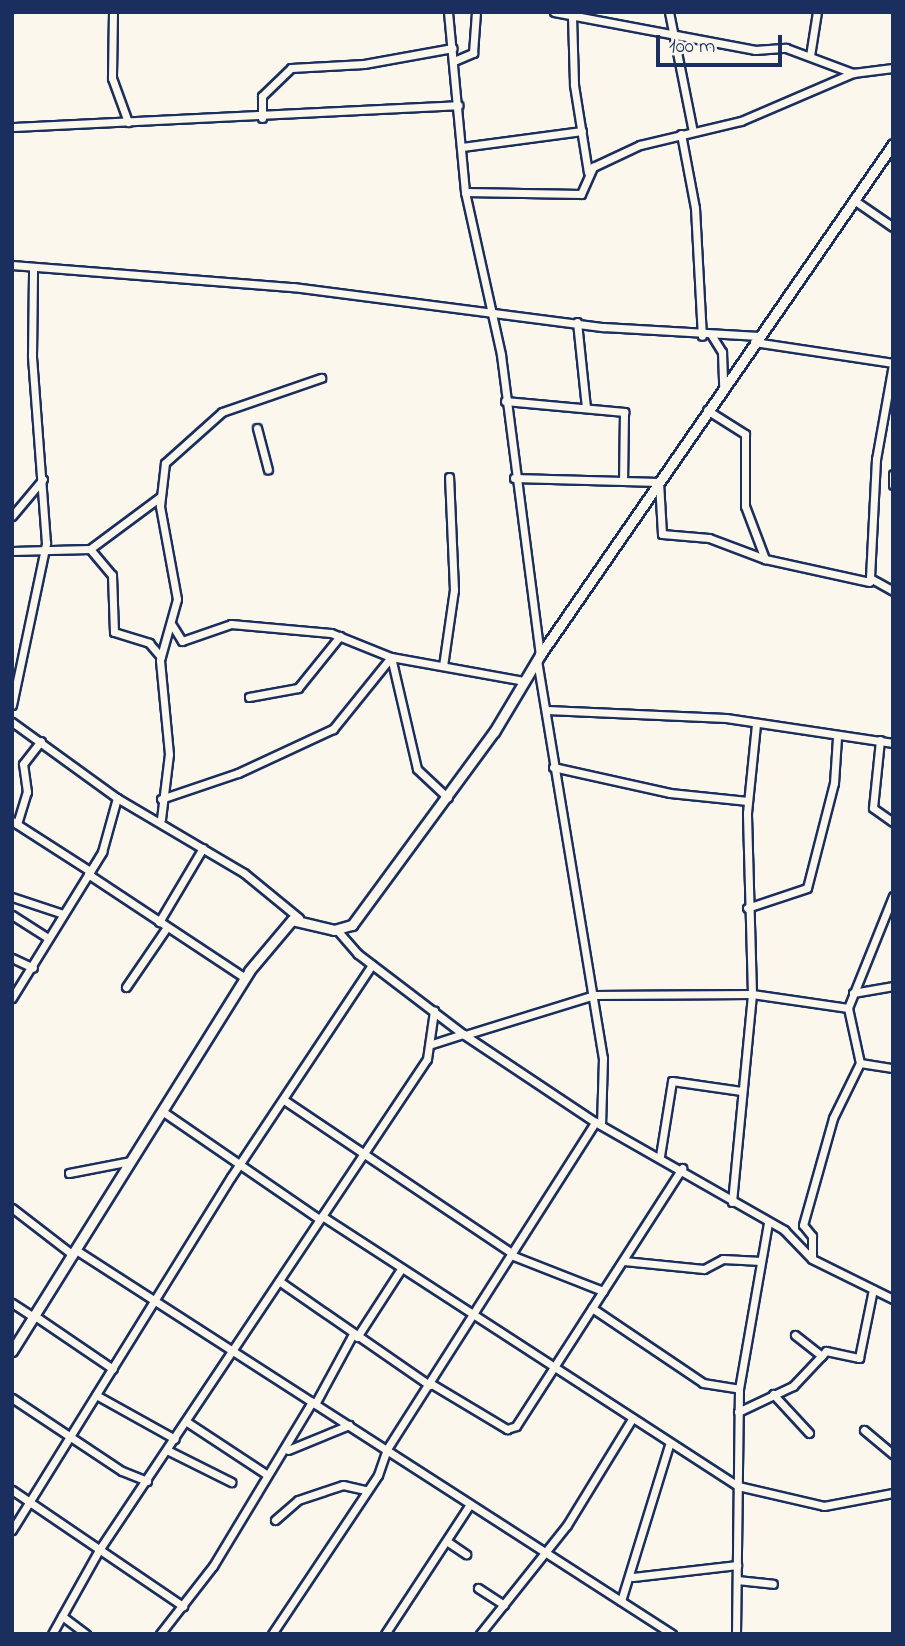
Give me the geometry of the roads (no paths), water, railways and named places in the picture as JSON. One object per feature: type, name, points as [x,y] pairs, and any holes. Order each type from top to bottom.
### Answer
[{"type":"street","points":[[113,12],[112,82],[128,122]]},
{"type":"street","points":[[276,1632],[364,1490],[379,1475],[387,1449],[511,1254],[598,1124],[603,1058],[553,767],[493,312],[465,192],[448,12]]},
{"type":"street","points":[[454,61],[473,53],[476,12]]},
{"type":"street","points":[[554,12],[572,16],[593,16],[675,34],[810,56],[853,73]]},
{"type":"street","points":[[669,12],[694,132]]},
{"type":"street","points":[[810,56],[817,12]]},
{"type":"street","points":[[465,192],[575,195],[584,191],[588,172],[572,16]]},
{"type":"street","points":[[262,118],[262,96],[290,68],[364,64],[453,48]]},
{"type":"street","points":[[588,172],[640,145],[764,113],[853,73],[893,68]]},
{"type":"street","points":[[12,127],[262,118],[458,105]]},
{"type":"street","points":[[461,148],[582,131]]},
{"type":"street","points":[[681,134],[695,208],[707,336],[722,352],[723,386]]},
{"type":"street","points":[[337,930],[352,925],[448,798],[723,386],[893,144]]},
{"type":"street","points":[[854,200],[893,227]]},
{"type":"street","points":[[12,265],[293,287],[577,322],[756,339],[893,364],[876,459],[870,582]]},
{"type":"street","points":[[12,705],[45,552],[43,478],[32,356],[33,268]]},
{"type":"street","points":[[577,322],[586,407]]},
{"type":"street","points":[[161,819],[169,754],[161,657],[172,624],[176,582],[160,496],[169,457],[222,412],[321,378]]},
{"type":"street","points":[[505,401],[624,412],[623,481]]},
{"type":"street","points":[[707,410],[745,434],[745,506],[765,559]]},
{"type":"street","points":[[257,428],[268,470]]},
{"type":"street","points":[[893,474],[893,485]]},
{"type":"street","points":[[443,666],[454,590],[449,477]]},
{"type":"street","points":[[12,516],[43,478]]},
{"type":"street","points":[[514,478],[659,482]]},
{"type":"street","points":[[659,482],[662,534],[709,538],[765,559],[870,582],[893,592]]},
{"type":"street","points":[[12,551],[90,549],[160,496]]},
{"type":"street","points":[[90,549],[112,575],[114,632],[142,639],[161,657]]},
{"type":"street","points":[[172,624],[182,641],[240,624],[340,636],[391,657],[525,681]]},
{"type":"street","points":[[249,697],[298,688],[340,636]]},
{"type":"street","points":[[391,657],[417,769],[448,798]]},
{"type":"street","points":[[162,799],[239,774],[333,729],[391,657]]},
{"type":"street","points":[[547,710],[756,724],[837,738],[893,743]]},
{"type":"street","points":[[12,722],[117,798],[161,819],[299,918],[337,930],[372,965],[464,1034],[598,1124],[682,1168],[768,1222],[812,1259],[893,1299]]},
{"type":"street","points":[[733,1202],[741,1091],[752,994],[747,908],[748,801],[756,724]]},
{"type":"street","points":[[747,908],[807,888],[834,783],[837,738]]},
{"type":"street","points":[[880,740],[873,808],[893,822]]},
{"type":"street","points":[[41,741],[23,764],[27,792],[14,824],[245,978]]},
{"type":"street","points":[[553,767],[670,793],[748,801]]},
{"type":"street","points":[[12,998],[33,968],[48,938],[89,873],[117,798]]},
{"type":"street","points":[[159,922],[203,848]]},
{"type":"street","points":[[812,1259],[813,1236],[803,1225],[834,1118],[860,1063],[848,1008],[888,916],[893,896]]},
{"type":"street","points":[[12,897],[63,914]]},
{"type":"street","points":[[12,915],[48,938]]},
{"type":"street","points":[[12,1351],[245,978],[285,924],[299,918]]},
{"type":"street","points":[[126,987],[164,930]]},
{"type":"street","points":[[12,958],[33,968]]},
{"type":"street","points":[[12,1530],[240,1164],[372,965]]},
{"type":"street","points":[[853,993],[893,986]]},
{"type":"street","points":[[432,1044],[594,995],[752,994],[848,1008]]},
{"type":"street","points":[[52,1634],[99,1550],[187,1422],[432,1044],[434,1011]]},
{"type":"street","points":[[860,1063],[893,1068]]},
{"type":"street","points":[[660,1156],[672,1081],[741,1091]]},
{"type":"street","points":[[284,1100],[363,1151],[511,1254],[603,1291]]},
{"type":"street","points":[[162,1111],[669,1445],[738,1486],[824,1506],[893,1493]]},
{"type":"street","points":[[69,1173],[132,1161]]},
{"type":"street","points":[[279,1280],[355,1336],[430,1384],[511,1429],[555,1368],[682,1168]]},
{"type":"street","points":[[12,1208],[75,1253],[158,1299],[542,1554],[671,1634]]},
{"type":"street","points":[[736,1634],[739,1389],[768,1222]]},
{"type":"street","points":[[624,1261],[704,1269],[723,1259],[761,1261]]},
{"type":"street","points":[[160,1634],[183,1606],[266,1474],[287,1450],[355,1336],[401,1269]]},
{"type":"street","points":[[738,1412],[793,1386],[826,1351],[859,1358],[873,1289]]},
{"type":"street","points":[[12,1303],[113,1369]]},
{"type":"street","points":[[592,1308],[703,1383],[739,1389]]},
{"type":"street","points":[[795,1335],[822,1356]]},
{"type":"street","points":[[773,1394],[809,1433]]},
{"type":"street","points":[[96,1395],[175,1439]]},
{"type":"street","points":[[12,1398],[147,1481]]},
{"type":"street","points":[[480,1634],[567,1525],[632,1419]]},
{"type":"street","points":[[187,1422],[266,1474]]},
{"type":"street","points":[[287,1450],[349,1425]]},
{"type":"street","points":[[864,1430],[893,1454]]},
{"type":"street","points":[[621,1601],[633,1577],[669,1445]]},
{"type":"street","points":[[167,1450],[231,1482]]},
{"type":"street","points":[[275,1520],[298,1500],[342,1485],[364,1490]]},
{"type":"street","points":[[12,1490],[183,1606]]},
{"type":"street","points":[[385,1634],[448,1542],[470,1504]]},
{"type":"street","points":[[448,1542],[466,1554]]},
{"type":"street","points":[[633,1577],[737,1565]]},
{"type":"street","points":[[737,1580],[773,1584]]},
{"type":"street","points":[[478,1588],[504,1605]]},
{"type":"street","points":[[62,1615],[86,1634]]}]
